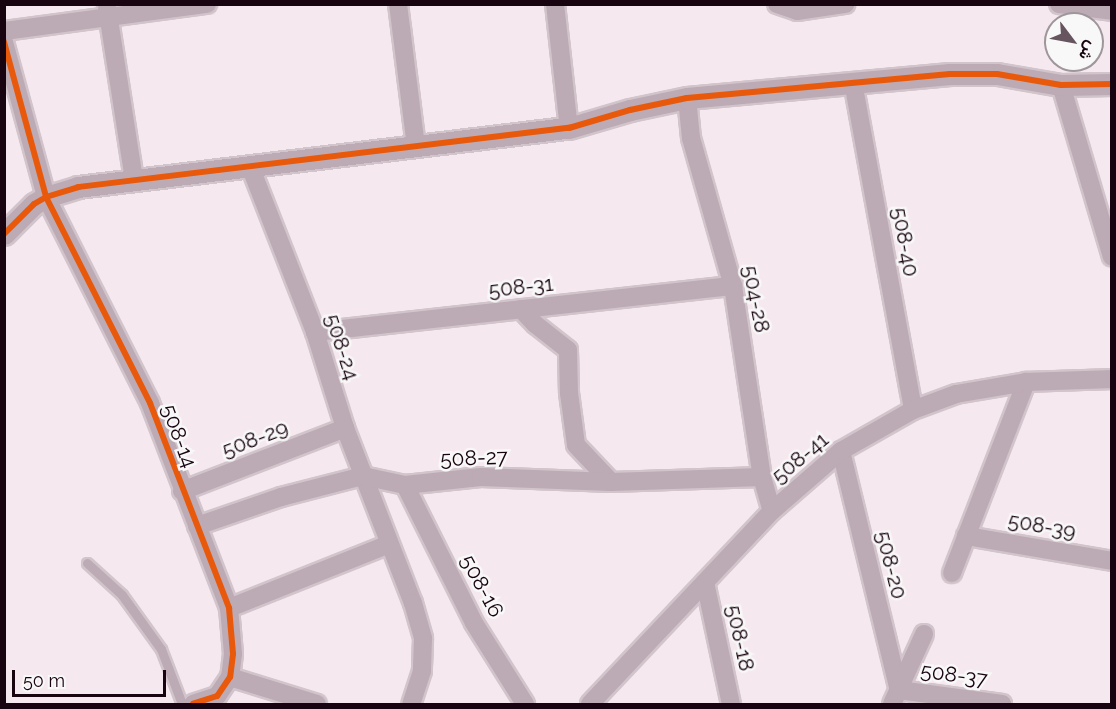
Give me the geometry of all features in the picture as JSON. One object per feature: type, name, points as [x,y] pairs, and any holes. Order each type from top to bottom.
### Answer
[{"type":"street","points":[[4,31],[107,10],[207,4]]},
{"type":"street","points":[[398,4],[416,146]]},
{"type":"street","points":[[555,4],[569,128]]},
{"type":"street","points":[[777,4],[797,11],[844,4]]},
{"type":"street","points":[[1059,4],[1112,11]]},
{"type":"street","points":[[107,10],[134,180]]},
{"type":"street","name":"508-14","points":[[4,42],[46,197],[150,403],[229,608],[233,654],[230,677],[218,696],[193,705]]},
{"type":"street","points":[[4,234],[23,213],[46,197],[78,187],[569,128],[630,110],[687,98],[853,82],[997,74],[1061,85],[1112,84]]},
{"type":"street","name":"508-40","points":[[853,82],[913,410]]},
{"type":"street","points":[[1061,85],[1112,257]]},
{"type":"street","name":"504-28","points":[[687,98],[691,138],[733,286],[762,477],[772,511]]},
{"type":"street","name":"508-24","points":[[250,166],[315,332],[345,428],[413,603],[423,639],[422,671],[411,705]]},
{"type":"street","name":"508-31","points":[[315,332],[733,286]]},
{"type":"street","points":[[521,309],[535,324],[568,350],[569,393],[576,445],[611,482]]},
{"type":"street","name":"508-41","points":[[590,705],[772,511],[841,451],[913,410],[956,394],[1026,382],[1112,379]]},
{"type":"street","points":[[952,573],[1026,382]]},
{"type":"street","name":"508-29","points":[[182,491],[345,428]]},
{"type":"street","name":"508-20","points":[[841,451],[896,697]]},
{"type":"street","name":"508-27","points":[[197,526],[281,497],[363,476],[405,485],[481,477],[611,482],[762,477]]},
{"type":"street","name":"508-16","points":[[405,485],[474,623],[525,705]]},
{"type":"street","name":"508-39","points":[[966,536],[1112,561]]},
{"type":"street","points":[[229,608],[389,544]]},
{"type":"street","name":"508-18","points":[[705,582],[731,705]]},
{"type":"street","points":[[896,697],[924,634]]},
{"type":"street","points":[[230,677],[317,705]]},
{"type":"street","name":"508-37","points":[[896,697],[1002,705]]},
{"type":"lane","points":[[87,563],[122,595],[161,649],[182,705]]},
{"type":"cycle path","points":[[4,42],[46,197],[150,403],[229,608],[233,654],[230,677],[217,696],[193,704]]},
{"type":"cycle path","points":[[4,234],[34,204],[46,197],[78,187],[569,128],[630,110],[687,98],[950,74],[997,74],[1061,85],[1112,84]]}]
